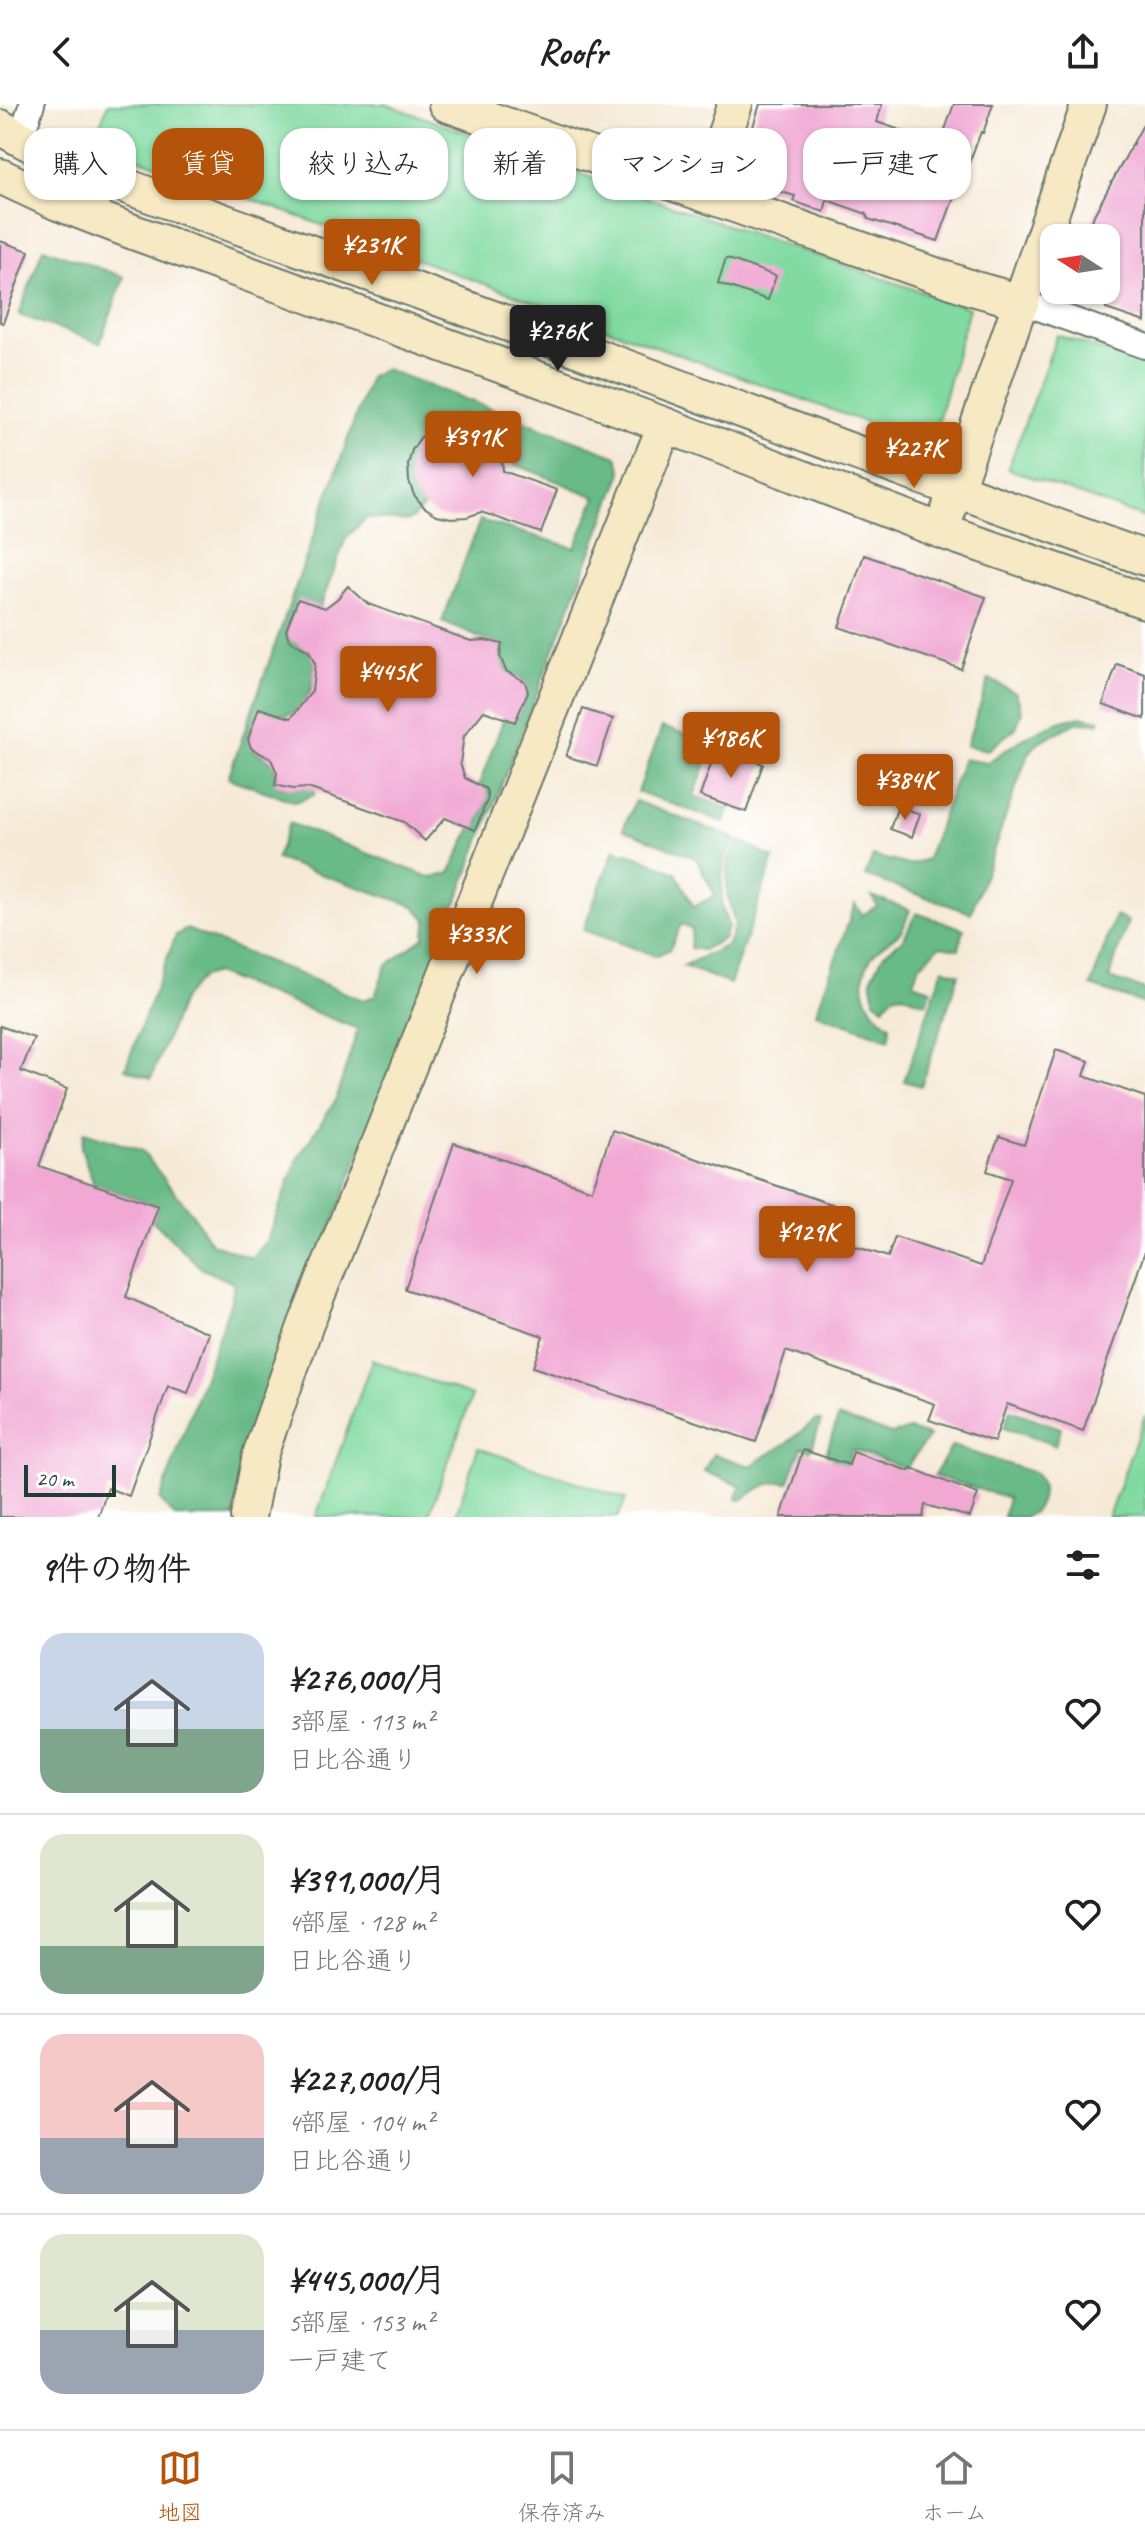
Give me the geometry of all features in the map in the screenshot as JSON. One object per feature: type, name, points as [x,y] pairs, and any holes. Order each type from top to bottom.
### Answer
[{"type":"main road","points":[[446,104],[592,154]]},
{"type":"main road","points":[[727,128],[735,104]]},
{"type":"main road","points":[[941,531],[1089,104]]},
{"type":"main road","points":[[10,133],[152,195],[1145,558]]},
{"type":"main road","points":[[0,176],[58,203],[136,233],[665,425],[941,531],[1145,601]]},
{"type":"main road","points":[[725,200],[972,288],[1022,302]]},
{"type":"main road","points":[[248,1517],[260,1455],[306,1324],[665,425]]},
{"type":"street","points":[[10,133],[32,104]]},
{"type":"street","points":[[1022,302],[1145,346]]},
{"type":"green space","points":[[108,104],[386,104],[464,132],[464,200],[576,200],[576,172],[592,178],[592,200],[654,200],[969,308],[931,446],[253,200],[264,200],[264,128],[152,128],[152,163],[136,158],[136,128],[99,128]]},
{"type":"green space","points":[[43,248],[124,277],[100,343],[19,315]]},
{"type":"green space","points":[[1057,335],[1145,365],[1145,518],[1008,469]]},
{"type":"green space","points":[[385,369],[617,456],[622,472],[254,1428],[234,1517],[175,1517],[160,1500],[232,1298],[234,1283],[202,1269],[153,1221],[158,1206],[94,1185],[81,1148],[84,1132],[141,1150],[193,1215],[211,1243],[251,1258],[266,1242],[298,1158],[335,1101],[358,1029],[215,973],[202,977],[183,998],[151,1078],[125,1069],[176,935],[187,929],[363,1000],[375,996],[386,966],[424,937],[427,920],[414,906],[276,859],[289,823],[432,878],[450,873],[471,828],[478,824],[488,799],[485,789],[479,785],[504,718],[511,720],[517,717],[528,692],[525,682],[506,671],[500,656],[502,644],[442,622],[480,520],[575,548],[596,497],[502,459],[487,436],[469,425],[449,423],[432,430],[418,443],[410,462],[411,483],[424,507],[409,521],[366,518],[346,538],[320,607],[302,601],[296,604],[286,630],[289,640],[306,649],[313,660],[314,678],[308,696],[289,714],[280,715],[264,710],[258,713],[248,739],[251,749],[274,766],[276,785],[302,788],[317,782],[314,795],[295,802],[228,778],[370,376]]},
{"type":"green space","points":[[989,679],[1016,693],[1022,712],[1016,728],[988,750],[966,746]]},
{"type":"green space","points":[[1081,716],[1100,720],[1099,723],[1078,722],[1040,741],[1028,754],[971,913],[865,876],[873,856],[909,865],[927,859],[963,759],[987,763],[1031,734]]},
{"type":"green space","points":[[662,727],[714,743],[694,796],[729,809],[724,822],[638,792]]},
{"type":"green space","points":[[635,801],[736,839],[725,857],[722,879],[722,906],[728,926],[723,939],[702,950],[690,948],[692,929],[681,924],[670,949],[656,956],[583,930],[614,850],[676,873],[694,907],[715,895],[696,858],[623,829]]},
{"type":"green space","points":[[739,841],[774,858],[730,984],[683,966],[728,945],[735,924],[727,894],[727,873],[730,856]]},
{"type":"green space","points":[[872,896],[910,910],[901,931],[870,959],[863,980],[867,1000],[880,1018],[890,1025],[889,1039],[816,1013],[855,904],[862,915],[877,906]]},
{"type":"green space","points":[[916,913],[964,929],[959,949],[940,946],[919,966],[913,983],[931,989],[926,1003],[902,994],[893,996],[884,1007],[875,1000],[871,979],[884,954],[904,938]]},
{"type":"green space","points":[[1115,916],[1128,921],[1109,978],[1145,990],[1145,1004],[1091,986]]},
{"type":"green space","points":[[943,968],[959,974],[921,1086],[904,1081]]},
{"type":"green space","points":[[372,1360],[472,1396],[428,1517],[316,1517]]},
{"type":"green space","points":[[1010,1410],[1061,1428],[1055,1445],[1004,1428]]},
{"type":"green space","points":[[1145,1415],[1145,1517],[1108,1517]]},
{"type":"green space","points":[[838,1417],[891,1434],[910,1430],[929,1436],[906,1468],[852,1449],[842,1479],[827,1475],[833,1457],[826,1454]]},
{"type":"green space","points":[[815,1420],[821,1421],[811,1450],[802,1447],[788,1483],[769,1484],[741,1500],[736,1499],[741,1486],[704,1471],[713,1454],[750,1466],[790,1441]]},
{"type":"green space","points":[[952,1446],[1035,1473],[1042,1492],[1039,1505],[1023,1517],[1003,1517],[1008,1498],[934,1476]]},
{"type":"green space","points":[[478,1448],[626,1499],[618,1517],[455,1517]]},
{"type":"building","points":[[760,104],[882,104],[877,122],[894,128],[803,128],[803,200],[827,200],[824,212],[793,201],[795,196],[787,194],[787,128],[753,128]]},
{"type":"building","points":[[954,104],[993,104],[971,158],[971,128],[946,128]]},
{"type":"building","points":[[1145,121],[1145,322],[1106,309],[1106,304],[1120,304],[1120,224],[1091,224]]},
{"type":"building","points":[[827,200],[953,200],[938,241],[868,219],[867,214]]},
{"type":"building","points":[[0,241],[29,251],[3,323],[0,322]]},
{"type":"building","points":[[726,258],[776,276],[768,300],[718,283]]},
{"type":"building","points":[[460,423],[474,426],[496,445],[503,471],[557,490],[541,533],[481,512],[467,517],[437,515],[424,507],[414,495],[408,465],[412,450],[420,438],[432,429]]},
{"type":"building","points":[[864,555],[986,597],[961,669],[839,627]]},
{"type":"building","points":[[348,586],[368,604],[471,641],[502,644],[500,656],[506,671],[525,682],[528,692],[515,722],[484,711],[464,736],[460,763],[465,778],[486,789],[488,798],[475,830],[445,818],[425,841],[404,822],[308,788],[275,785],[277,773],[271,759],[251,748],[248,739],[259,708],[291,718],[312,691],[315,664],[309,651],[289,640],[286,630],[298,599],[325,608]]},
{"type":"building","points":[[1117,664],[1145,674],[1145,719],[1103,704]]},
{"type":"building","points":[[583,709],[613,719],[597,766],[566,756]]},
{"type":"building","points":[[717,747],[763,764],[746,812],[700,796]]},
{"type":"building","points":[[898,806],[920,814],[912,837],[890,829]]},
{"type":"building","points":[[0,1026],[34,1038],[21,1071],[67,1089],[39,1166],[158,1206],[126,1297],[209,1333],[188,1393],[168,1386],[129,1496],[108,1488],[98,1517],[0,1517]]},
{"type":"building","points":[[1056,1050],[1089,1061],[1084,1076],[1145,1097],[1145,1251],[1083,1431],[1007,1404],[994,1442],[929,1420],[935,1404],[786,1351],[756,1442],[533,1367],[543,1336],[405,1289],[454,1143],[592,1190],[612,1130],[834,1205],[824,1236],[888,1257],[895,1237],[981,1266],[1011,1179],[987,1171],[992,1155],[999,1137],[1024,1145]]},
{"type":"building","points":[[803,1450],[849,1465],[853,1452],[909,1471],[911,1468],[978,1494],[970,1517],[925,1505],[923,1517],[781,1517]]}]
